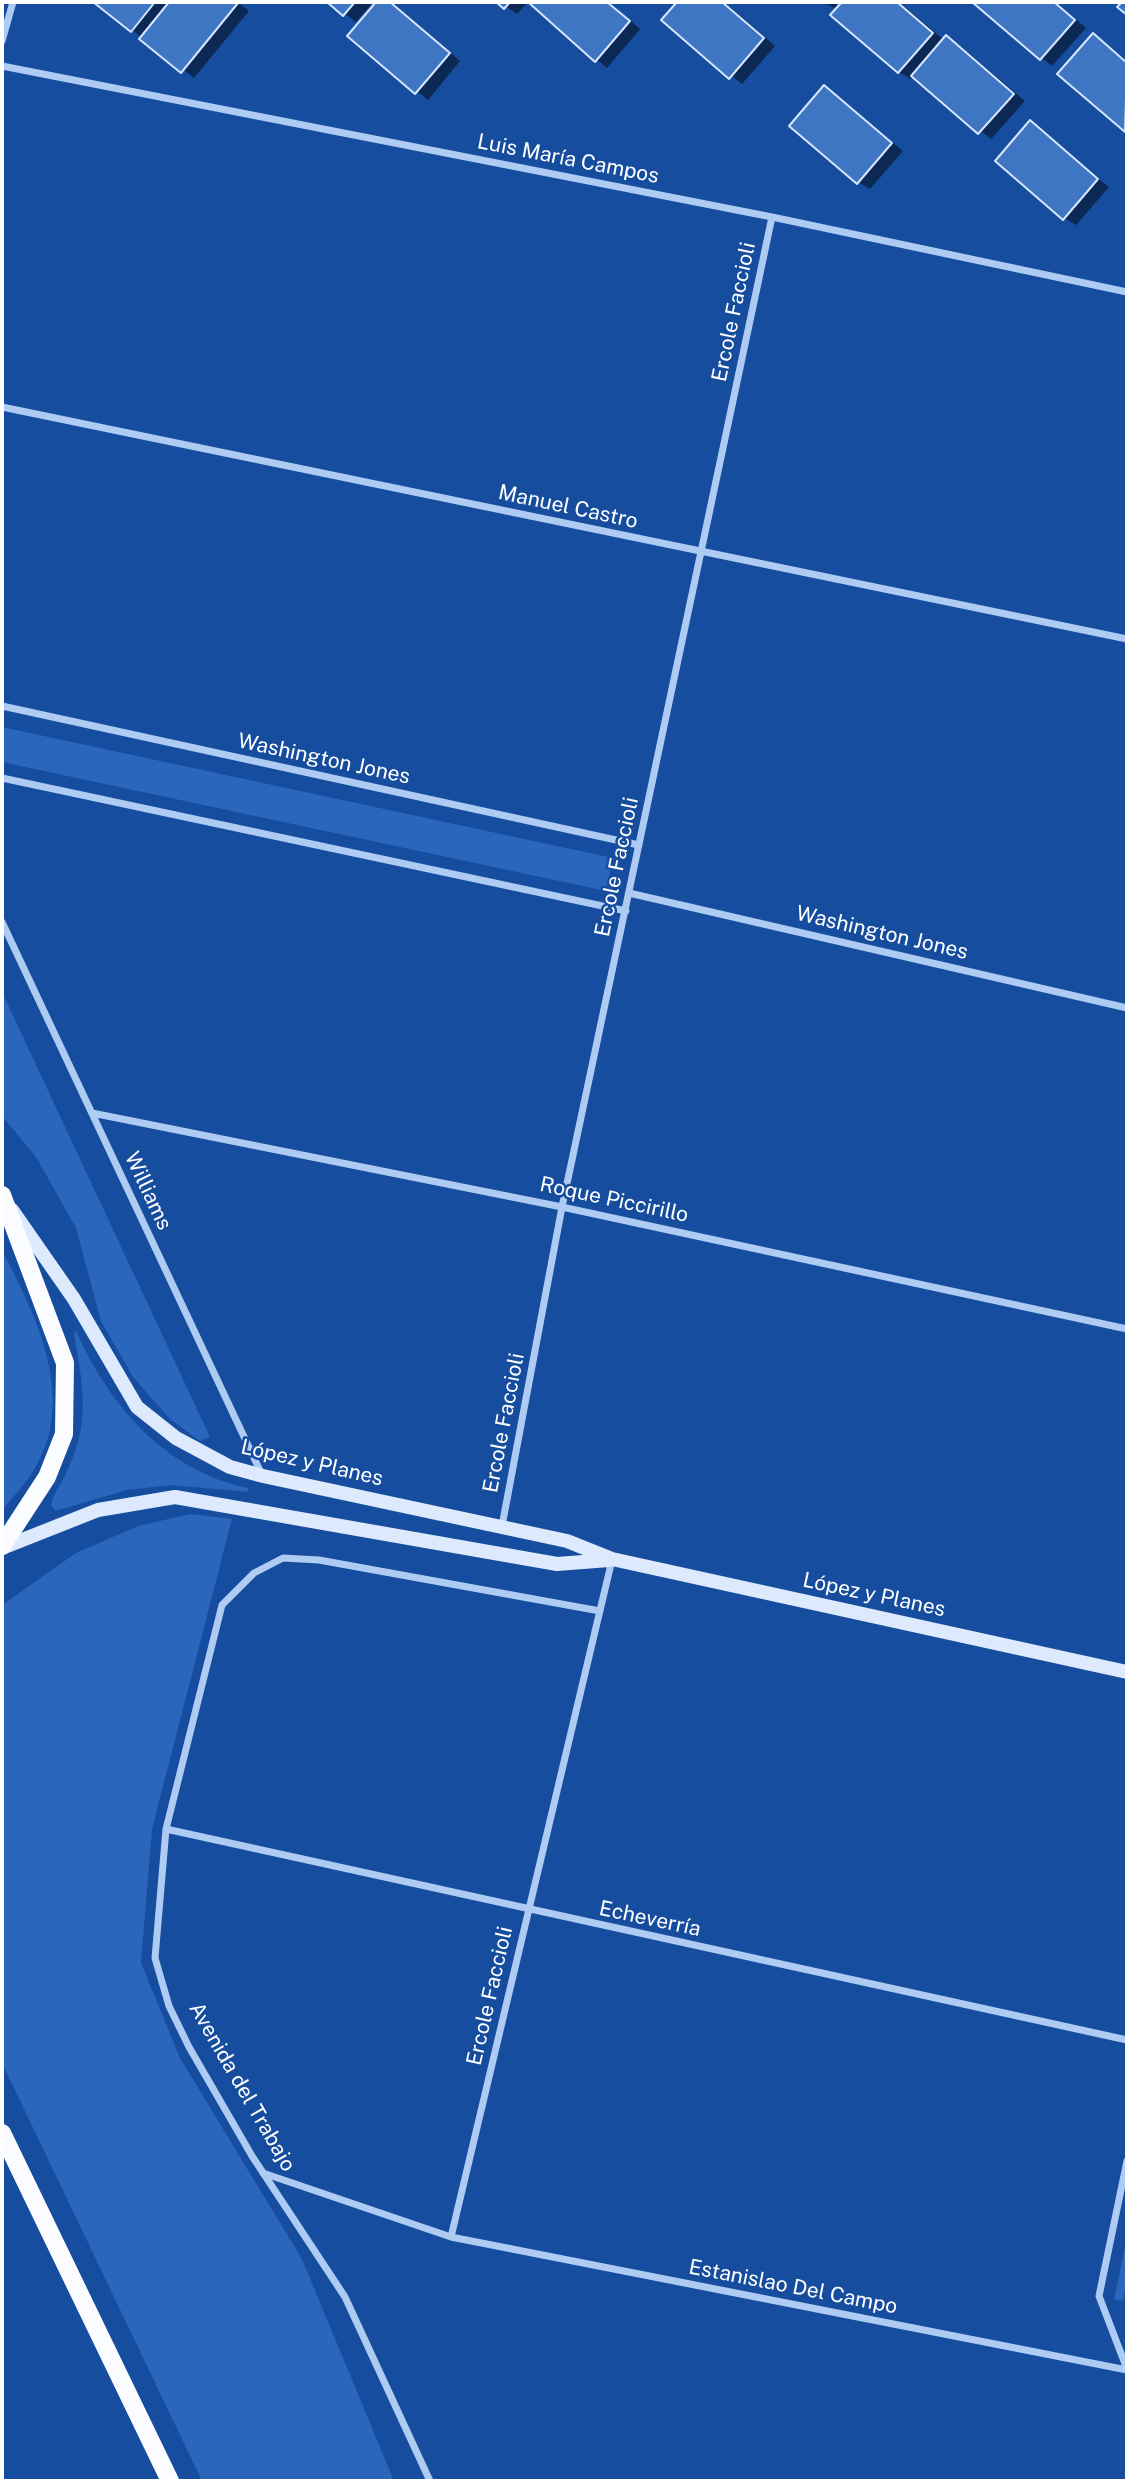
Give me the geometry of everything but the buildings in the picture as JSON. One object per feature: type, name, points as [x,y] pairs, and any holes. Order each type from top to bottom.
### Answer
[{"type":"main road","name":"López y Planes","points":[[2,1195],[74,1299],[137,1407],[176,1438],[230,1467],[567,1541],[612,1559],[1127,1672]]},
{"type":"main road","points":[[2,1195],[65,1363],[64,1434],[47,1477],[2,1547]]},
{"type":"main road","name":"López y Planes","points":[[2,1547],[98,1510],[175,1497],[557,1564],[612,1559]]},
{"type":"main road","points":[[2,2133],[170,2481]]},
{"type":"street","points":[[2,41],[13,2]]},
{"type":"street","name":"Luis María Campos","points":[[2,66],[772,217],[1127,292]]},
{"type":"street","name":"Ercole Faccioli","points":[[502,1526],[562,1207],[772,217]]},
{"type":"street","name":"Manuel Castro","points":[[2,407],[1127,639]]},
{"type":"street","name":"Washington Jones","points":[[2,706],[639,845]]},
{"type":"street","points":[[2,778],[626,911]]},
{"type":"street","name":"Washington Jones","points":[[629,893],[1127,1008]]},
{"type":"street","name":"Williams","points":[[2,922],[263,1476]]},
{"type":"street","name":"Roque Piccirillo","points":[[92,1113],[562,1207],[1127,1329]]},
{"type":"street","name":"Avenida del Trabajo","points":[[430,2481],[345,2297],[264,2173],[189,2047],[169,2006],[155,1958],[166,1829],[222,1605],[254,1573],[283,1558],[319,1560],[600,1611]]},
{"type":"street","name":"Ercole Faccioli","points":[[451,2237],[612,1559]]},
{"type":"street","name":"Echeverría","points":[[166,1829],[1127,2040]]},
{"type":"street","points":[[1127,2161],[1099,2297],[1127,2370]]},
{"type":"street","name":"Estanislao Del Campo","points":[[264,2173],[451,2237],[1127,2370]]},
{"type":"shaded area","points":[[2,727],[613,858],[606,891],[2,762]]},
{"type":"shaded area","points":[[2,992],[210,1437],[200,1441],[169,1418],[133,1377],[101,1321],[76,1228],[36,1157],[2,1116]]},
{"type":"shaded area","points":[[2,1250],[28,1303],[48,1360],[52,1417],[46,1445],[32,1473],[2,1510]]},
{"type":"shaded area","points":[[76,1331],[105,1384],[143,1431],[191,1467],[248,1488],[248,1492],[171,1485],[127,1490],[55,1511],[51,1505],[80,1435],[83,1399],[74,1333]]},
{"type":"shaded area","points":[[190,1514],[232,1519],[152,1829],[141,1963],[180,2058],[302,2259],[394,2481],[202,2481],[2,2063],[2,1605],[76,1553],[138,1526]]},
{"type":"shaded area","points":[[1127,2238],[1127,2279],[1123,2301],[1114,2299]]}]
